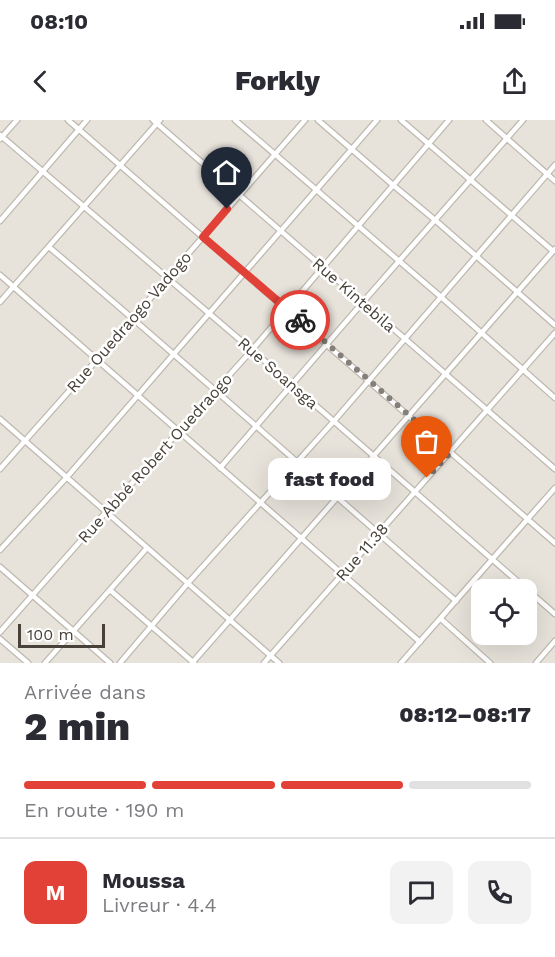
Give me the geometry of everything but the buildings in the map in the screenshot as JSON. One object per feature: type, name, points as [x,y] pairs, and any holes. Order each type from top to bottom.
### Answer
[{"type":"street","points":[[1,137],[16,120]]},
{"type":"street","points":[[68,120],[555,543]]},
{"type":"street","points":[[0,221],[87,120]]},
{"type":"street","points":[[235,120],[555,398]]},
{"type":"street","name":"Rue Ouedraogo Vadogo","points":[[0,469],[305,120]]},
{"type":"street","points":[[318,120],[555,325]]},
{"type":"street","points":[[0,550],[67,477],[377,120]]},
{"type":"street","points":[[110,590],[193,663],[554,251],[401,120]]},
{"type":"street","name":"Rue Abbé Robert Ouedraogo","points":[[0,632],[178,430],[252,350],[449,120]]},
{"type":"street","points":[[486,120],[555,180]]},
{"type":"street","points":[[220,468],[523,120]]},
{"type":"street","points":[[0,302],[157,121]]},
{"type":"street","name":"Rue Kintebila","points":[[157,121],[280,231],[555,469]]},
{"type":"street","name":"Rue Soansga","points":[[1,137],[252,350],[555,614]]},
{"type":"street","points":[[120,663],[188,583],[334,421],[555,165]]},
{"type":"street","points":[[49,247],[456,601]]},
{"type":"street","points":[[0,275],[420,642]]},
{"type":"street","name":"Rue 11.38","points":[[264,663],[555,333]]},
{"type":"street","points":[[0,419],[279,663]]},
{"type":"street","points":[[401,663],[555,488]]},
{"type":"street","points":[[45,663],[147,548]]},
{"type":"street","points":[[0,567],[110,663]]},
{"type":"street","points":[[441,619],[490,663]]},
{"type":"street","points":[[0,639],[28,663]]},
{"type":"street","points":[[536,663],[555,641]]},
{"type":"shaded area","points":[[0,120],[555,120],[555,663],[0,663]]},
{"type":"way so far","points":[[300,320],[451,452],[427,478]]},
{"type":"place","name":"fast food","points":[[427,478]]},
{"type":"route","points":[[227,209],[203,237],[300,320]]}]
